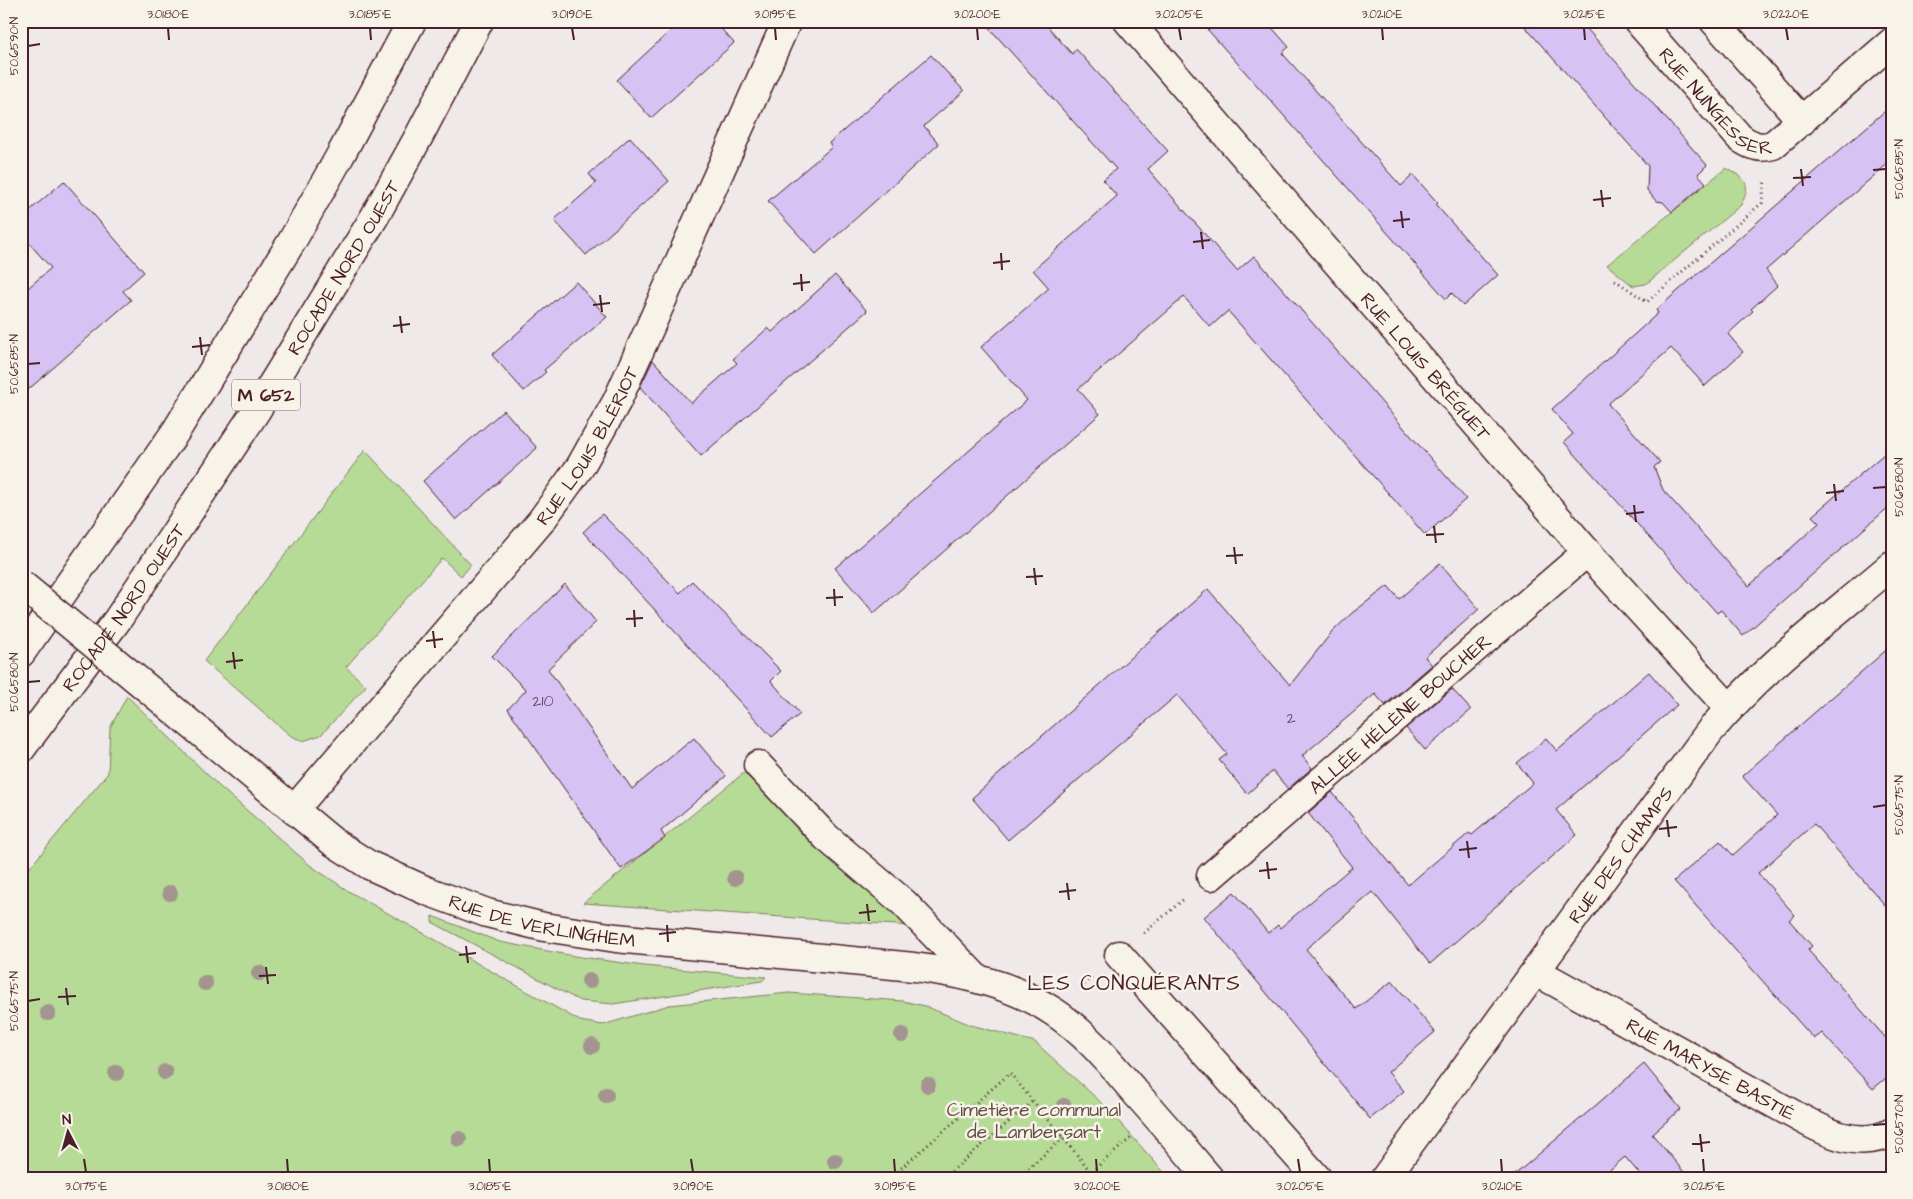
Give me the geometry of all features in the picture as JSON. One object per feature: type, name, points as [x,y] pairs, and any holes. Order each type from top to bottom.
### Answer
[{"type":"main road","name":"M 652","points":[[21,652],[176,431],[292,241],[412,21]]},
{"type":"main road","name":"ROCADE NORD OUEST","points":[[21,749],[118,619],[256,411],[384,200],[420,136],[479,21]]},
{"type":"main road","name":"RUE LOUIS BLÉRIOT","points":[[294,810],[541,522],[580,467],[617,401],[787,21]]},
{"type":"main road","name":"RUE LOUIS BRÉGUET","points":[[1128,21],[1587,552],[1729,708]]},
{"type":"main road","name":"RUE NUNGESSER","points":[[1638,21],[1740,138],[1750,145],[1762,148],[1774,145],[1892,42]]},
{"type":"main road","name":"RUE NUNGESSER","points":[[1714,21],[1802,121]]},
{"type":"main road","name":"ALLÉE HÉLÈNE BOUCHER","points":[[1210,876],[1587,552]]},
{"type":"main road","name":"RUE DES CHAMPS","points":[[1385,1178],[1537,972],[1692,754],[1729,708],[1779,661],[1892,565]]},
{"type":"main road","name":"RUE DE VERLINGHEM","points":[[21,584],[294,810],[346,851],[377,869],[461,904],[516,921],[569,932],[914,967],[976,978],[1013,991],[1053,1011],[1096,1048],[1210,1178]]},
{"type":"main road","points":[[758,765],[826,836],[904,903],[976,978]]},
{"type":"main road","points":[[1119,955],[1317,1178]]},
{"type":"main road","name":"RUE MARYSE BASTIÉ","points":[[1537,972],[1832,1134],[1865,1140],[1881,1138],[1892,1132]]},
{"type":"path","points":[[1614,280],[1647,302],[1762,203],[1774,145]]},
{"type":"path","points":[[890,1178],[1010,1073],[1096,1178]]},
{"type":"path","points":[[944,1178],[1033,1101]]},
{"type":"path","points":[[1084,1178],[1156,1116]]},
{"type":"path","points":[[1016,1178],[1063,1138]]},
{"type":"green space","points":[[1726,168],[1745,182],[1746,191],[1741,205],[1646,284],[1633,286],[1607,265]]},
{"type":"green space","points":[[365,450],[471,565],[461,576],[442,558],[346,667],[366,686],[321,735],[303,741],[291,736],[204,661]]},
{"type":"green space","name":"Cimetière communal de Lambersart","points":[[127,696],[220,787],[311,866],[350,892],[580,1021],[603,1025],[669,1005],[789,993],[903,1001],[925,1006],[971,1025],[1035,1042],[1105,1106],[1169,1178],[21,1178],[21,878],[108,773],[110,728]]},
{"type":"green space","points":[[745,772],[827,852],[910,926],[583,903]]},
{"type":"green space","points":[[432,916],[500,942],[574,956],[644,966],[766,977],[762,981],[613,1004],[580,1001],[432,922]]},
{"type":"building","points":[[681,21],[714,21],[734,43],[651,118],[617,80]]},
{"type":"building","points":[[983,21],[1043,21],[1072,54],[1076,49],[1168,151],[1148,169],[1237,271],[1254,256],[1466,499],[1425,535],[1228,311],[1210,327],[1184,297],[1078,389],[1100,414],[874,613],[835,568],[1027,400],[981,347],[1049,288],[1033,270],[1117,196],[1103,180],[1116,169]]},
{"type":"building","points":[[1200,21],[1266,21],[1289,47],[1282,53],[1401,186],[1413,175],[1438,203],[1436,205],[1498,275],[1463,306],[1452,293],[1446,299]]},
{"type":"building","points":[[1520,21],[1580,21],[1707,165],[1698,174],[1706,183],[1672,212],[1663,202],[1656,201],[1647,190],[1648,166]]},
{"type":"building","points":[[931,55],[964,91],[924,126],[939,144],[816,254],[768,201],[832,147],[829,143]]},
{"type":"building","points":[[1892,105],[1892,160],[1766,270],[1778,285],[1751,309],[1753,311],[1728,334],[1743,352],[1705,386],[1671,348],[1608,404],[1660,462],[1654,467],[1663,490],[1749,586],[1819,523],[1812,516],[1892,447],[1892,504],[1743,636],[1721,610],[1717,613],[1564,442],[1573,434],[1552,409],[1658,313],[1656,310]]},
{"type":"building","points":[[630,137],[669,181],[586,255],[554,220],[596,183],[589,174]]},
{"type":"building","points":[[64,181],[144,272],[123,291],[131,300],[21,396],[21,294],[51,268],[21,234],[21,218]]},
{"type":"building","points":[[835,275],[867,311],[701,456],[640,387],[653,360],[691,403],[737,363],[733,359],[768,328],[772,332]]},
{"type":"building","points":[[576,282],[607,317],[544,370],[546,372],[524,391],[492,355]]},
{"type":"building","points":[[504,410],[537,448],[456,520],[423,481]]},
{"type":"building","points":[[602,514],[680,593],[692,581],[781,671],[771,681],[800,714],[772,737],[583,532]]},
{"type":"building","points":[[1440,563],[1479,609],[1425,657],[1432,665],[1385,705],[1375,694],[1302,756],[1312,768],[1288,789],[1273,771],[1247,794],[1219,760],[1227,754],[1177,695],[1008,840],[972,798],[1208,589],[1290,685],[1332,632],[1352,613],[1388,586],[1399,599]]},
{"type":"building","points":[[565,584],[596,622],[548,669],[632,789],[694,738],[726,776],[661,831],[665,838],[621,869],[508,709],[526,690],[492,656]]},
{"type":"building","points":[[1892,645],[1892,913],[1814,824],[1758,873],[1795,915],[1789,920],[1812,946],[1808,950],[1892,1045],[1892,1073],[1873,1089],[1822,1033],[1814,1039],[1674,881],[1720,841],[1733,855],[1777,815],[1742,776]]},
{"type":"building","points":[[1649,672],[1677,705],[1556,810],[1577,835],[1430,964],[1373,892],[1306,949],[1356,1009],[1392,981],[1435,1032],[1388,1072],[1404,1091],[1370,1119],[1204,917],[1234,892],[1268,933],[1278,925],[1280,928],[1352,867],[1308,813],[1332,792],[1408,885],[1469,833],[1472,835],[1533,783],[1517,763],[1546,738],[1557,751]]},
{"type":"building","points":[[1452,689],[1471,710],[1425,750],[1406,728]]},
{"type":"building","points":[[1644,1064],[1681,1109],[1652,1134],[1689,1178],[1643,1178],[1625,1157],[1600,1178],[1511,1178]]},
{"type":"district","name":"LES CONQUÉRANTS","points":[[1134,983]]}]
